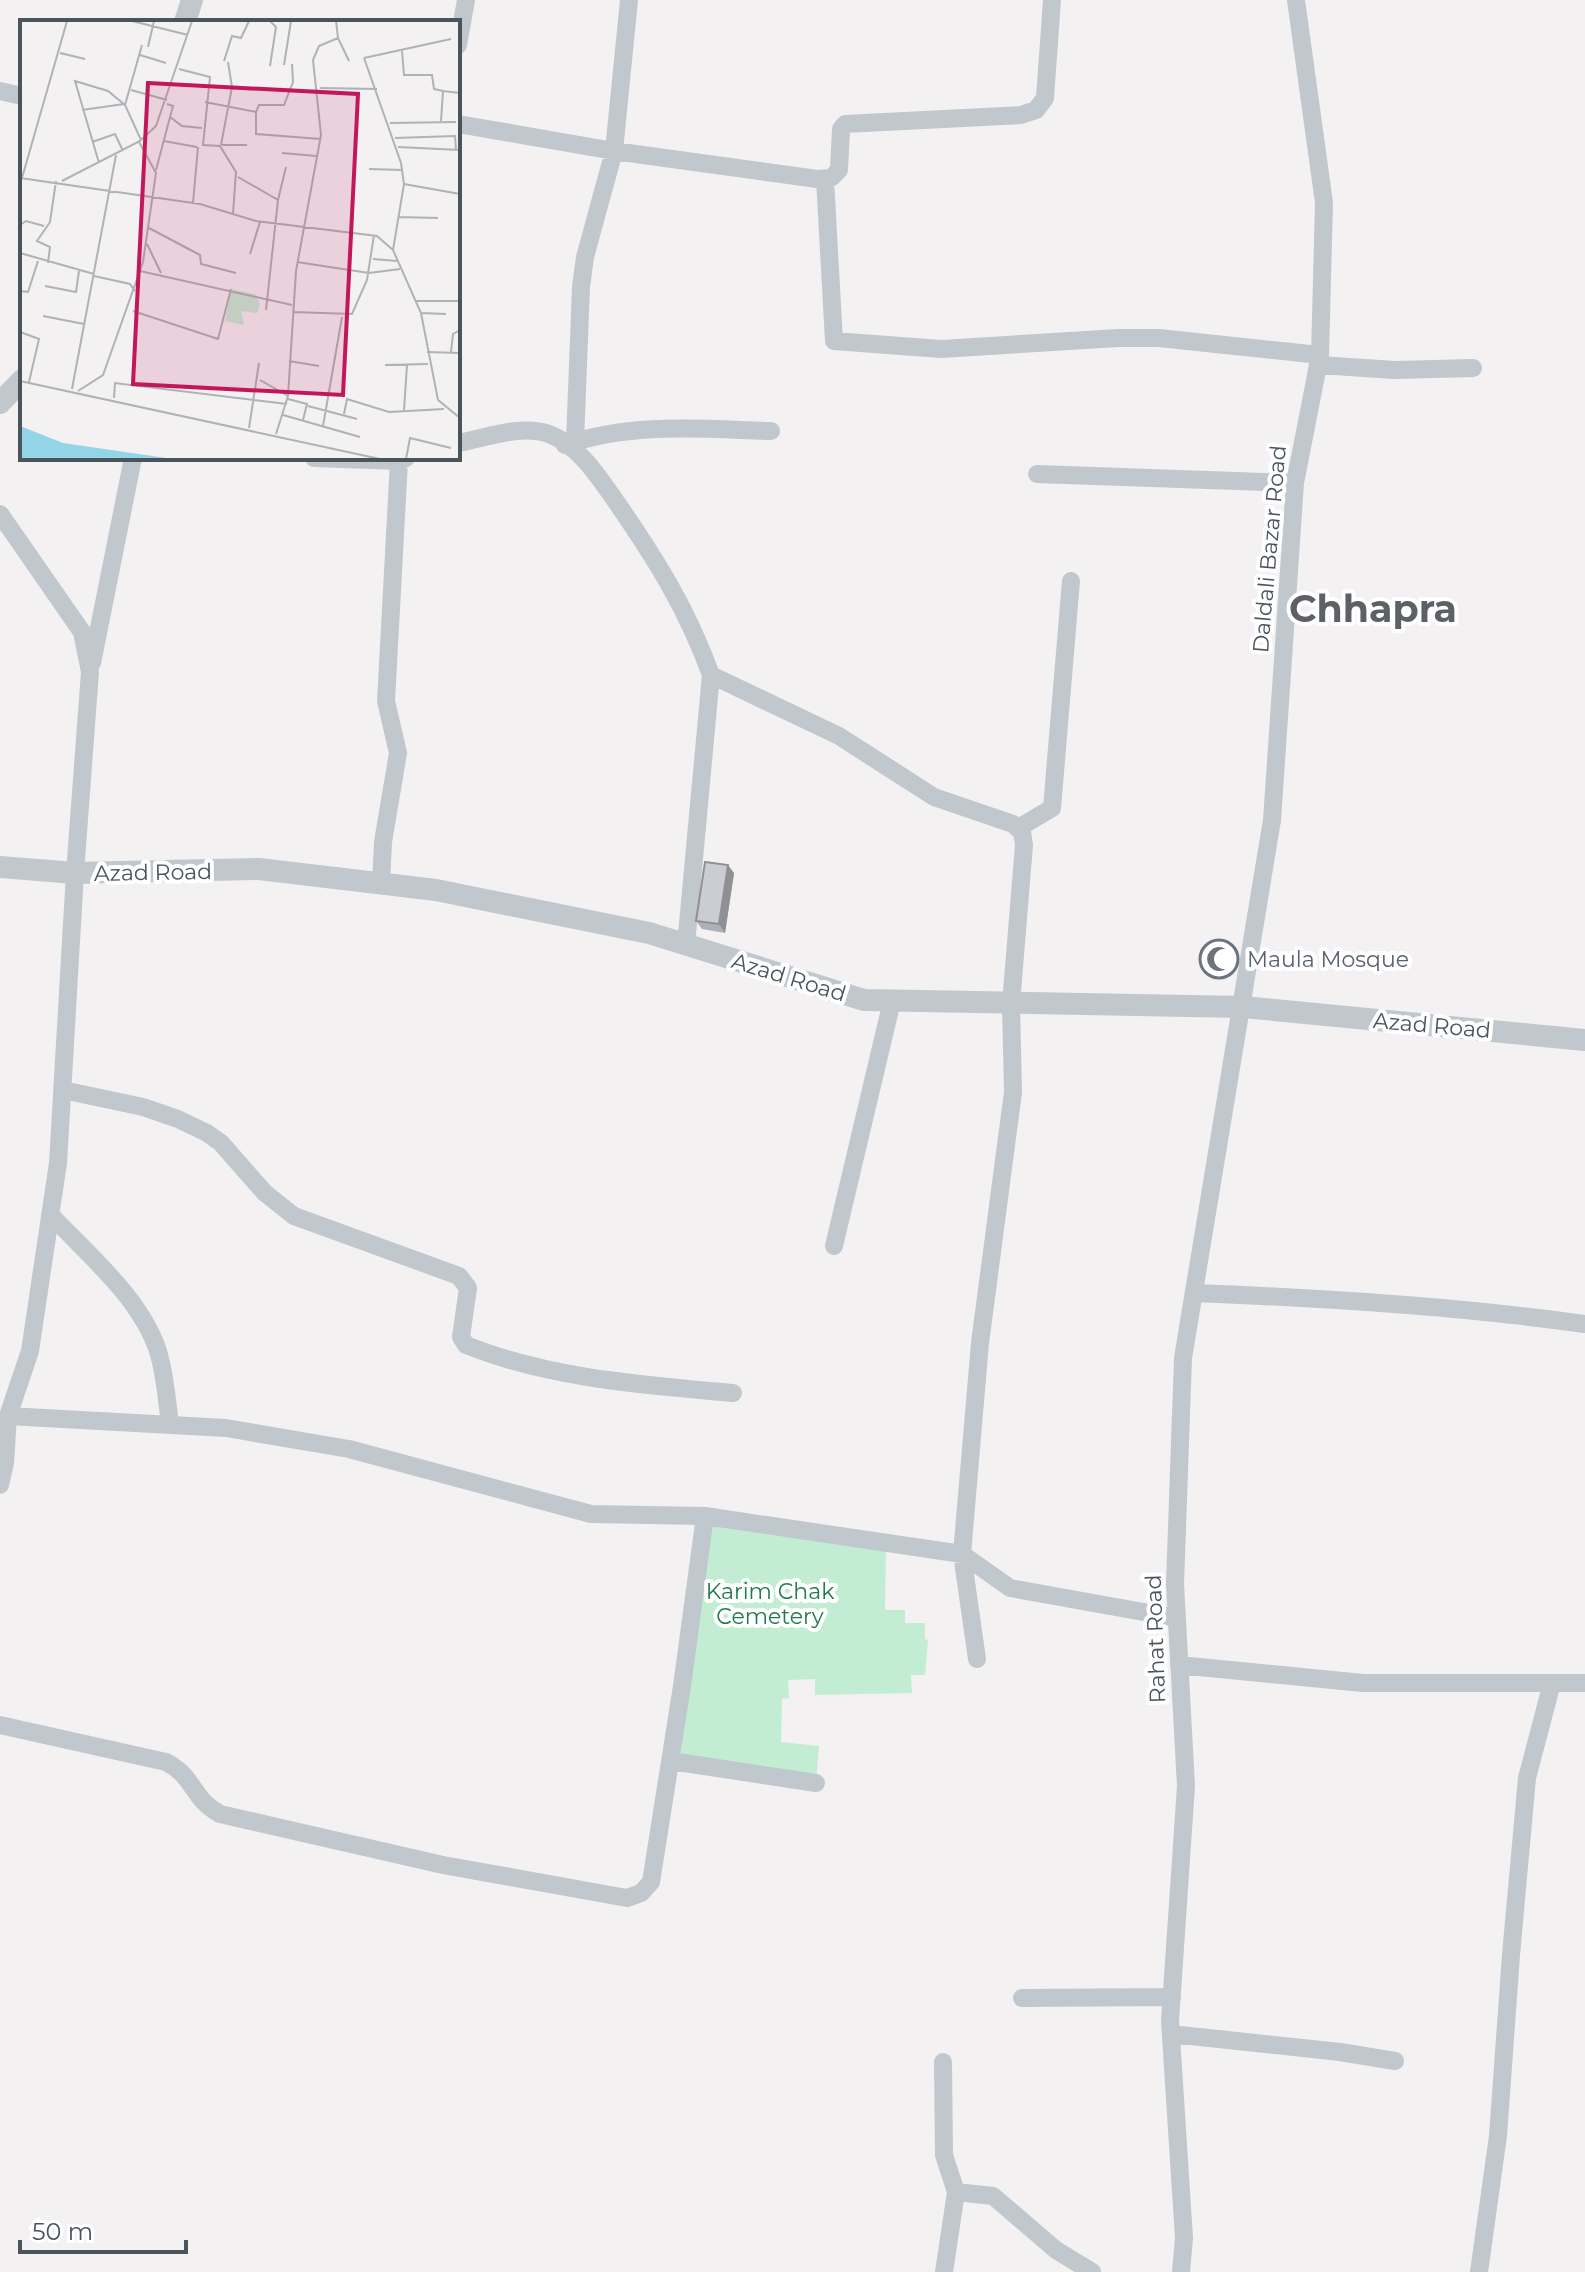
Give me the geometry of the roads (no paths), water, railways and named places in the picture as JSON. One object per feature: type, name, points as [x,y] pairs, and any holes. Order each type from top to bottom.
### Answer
[{"type":"street","points":[[186,20],[192,0]]},
{"type":"street","points":[[460,34],[466,0]]},
{"type":"street","points":[[570,443],[581,287],[585,257],[614,151],[629,0]]},
{"type":"street","points":[[460,124],[614,151],[825,179],[836,175],[839,170],[841,129],[845,124],[1021,115],[1036,110],[1045,98],[1052,0]]},
{"type":"street","name":"Daldali Bazar Road","points":[[1243,1007],[1272,820],[1295,483],[1319,360],[1324,203],[1296,0]]},
{"type":"street","points":[[0,91],[20,96]]},
{"type":"street","points":[[825,179],[834,341],[941,349],[1159,338],[1395,370],[1473,368]]},
{"type":"street","points":[[0,403],[20,382]]},
{"type":"street","points":[[570,443],[609,432],[637,429],[771,431]]},
{"type":"street","points":[[460,443],[530,431],[549,434],[570,443],[605,486],[661,567],[698,639],[711,675],[686,945]]},
{"type":"street","points":[[0,1485],[5,1463],[8,1416],[30,1351],[58,1163],[90,672],[133,460]]},
{"type":"street","points":[[381,883],[383,842],[398,753],[386,701],[402,460]]},
{"type":"street","points":[[1037,474],[1295,483]]},
{"type":"street","points":[[0,514],[82,632],[90,672]]},
{"type":"street","points":[[711,675],[839,736],[934,797],[1020,827],[1052,808],[1071,581]]},
{"type":"street","points":[[977,1659],[962,1554],[980,1343],[1013,1092],[1011,1004],[1024,845],[1020,827]]},
{"type":"street","name":"Azad Road","points":[[0,867],[75,873],[259,869],[436,890],[649,933],[864,1000],[1243,1007],[1585,1040]]},
{"type":"street","points":[[834,1246],[892,1001]]},
{"type":"street","name":"Rahat Road","points":[[1181,2272],[1184,2238],[1171,2034],[1186,1786],[1175,1584],[1183,1358],[1243,1007]]},
{"type":"street","points":[[63,1090],[143,1107],[178,1119],[221,1143],[265,1193],[294,1216],[459,1276],[468,1288],[461,1337],[466,1345],[536,1367],[578,1376],[733,1393]]},
{"type":"street","points":[[50,1214],[128,1298],[146,1324],[158,1351],[170,1425]]},
{"type":"street","points":[[1194,1293],[1420,1305],[1585,1324]]},
{"type":"street","points":[[8,1416],[226,1428],[349,1449],[591,1514],[705,1516],[962,1554],[1010,1588],[1177,1618]]},
{"type":"street","points":[[0,1725],[166,1762],[180,1769],[205,1805],[220,1814],[443,1865],[627,1898],[641,1893],[651,1882],[705,1516]]},
{"type":"street","points":[[1179,1665],[1363,1683],[1585,1683]]},
{"type":"street","points":[[1479,2272],[1498,2136],[1527,1778],[1552,1683]]},
{"type":"street","points":[[671,1761],[816,1783]]},
{"type":"street","points":[[1022,1998],[1172,1997]]},
{"type":"street","points":[[1171,2034],[1395,2061]]},
{"type":"street","points":[[943,2062],[944,2155],[956,2192],[944,2272]]},
{"type":"street","points":[[956,2192],[993,2196],[1056,2250],[1092,2272]]},
{"type":"place","name":"Maula Mosque","points":[[1219,959]]},
{"type":"district","name":"Chhapra","points":[[1373,609]]},
{"type":"park label","name":"Karim Chak Cemetery","points":[[770,1604]]}]
